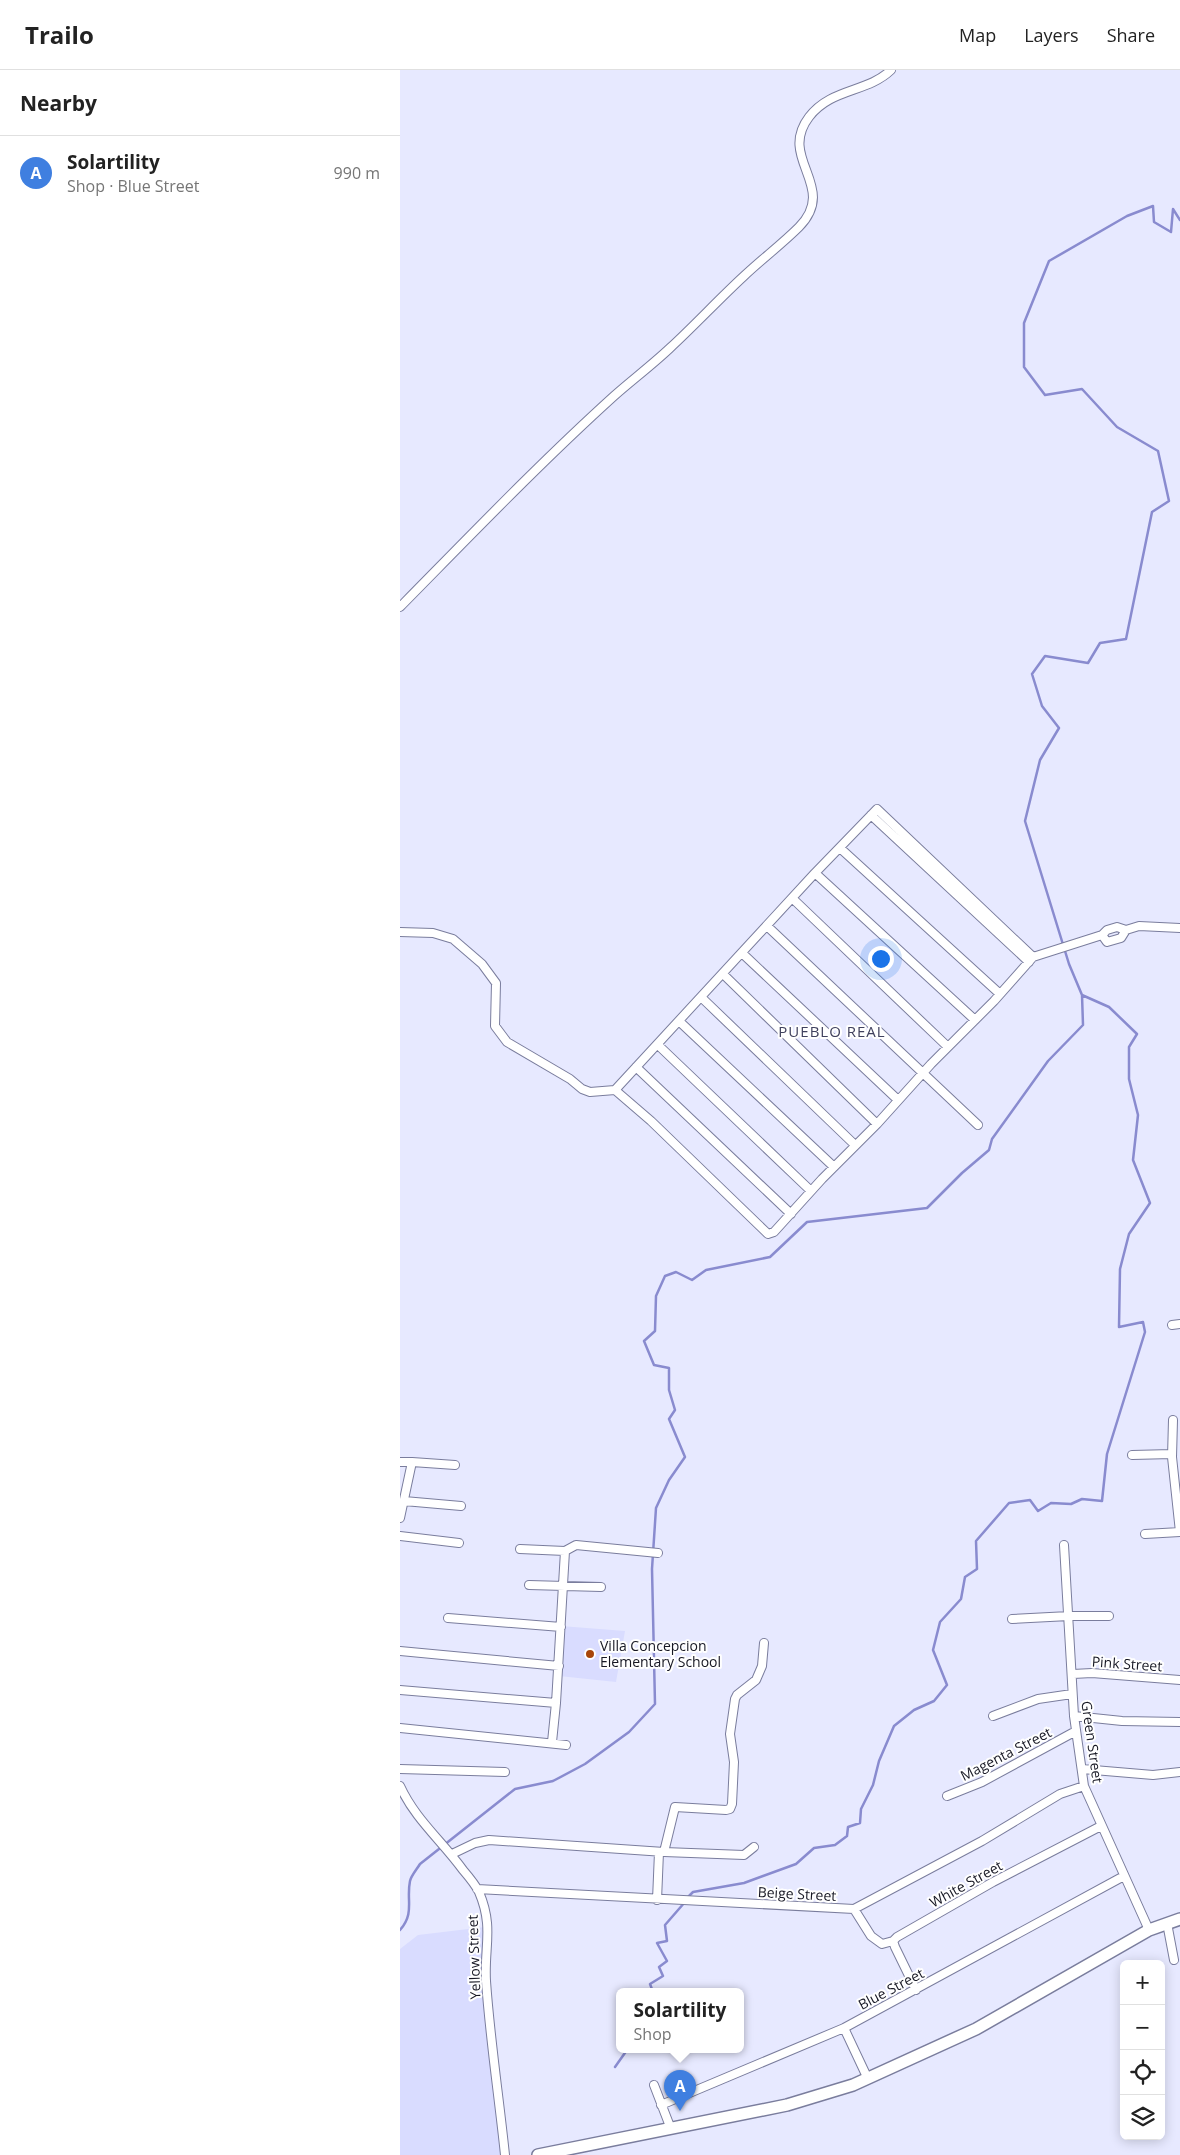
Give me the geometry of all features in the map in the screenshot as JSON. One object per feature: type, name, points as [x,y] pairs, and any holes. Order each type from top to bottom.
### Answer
[{"type":"street","points":[[400,607],[553,453],[670,348],[744,276],[800,226],[810,212],[814,200],[813,187],[801,158],[799,142],[802,128],[818,106],[828,99],[868,84],[891,70]]},
{"type":"street","points":[[400,932],[433,933],[453,939],[482,964],[496,983],[495,1026],[507,1042],[570,1079],[582,1089],[590,1092],[615,1090],[724,975],[815,873],[877,809],[1031,960]]},
{"type":"street","points":[[840,848],[1000,994]]},
{"type":"street","points":[[815,873],[975,1020]]},
{"type":"street","points":[[792,898],[948,1047]]},
{"type":"street","points":[[767,926],[978,1125]]},
{"type":"street","points":[[615,1090],[768,1234],[774,1232],[923,1072],[1031,960],[1102,936],[1107,930],[1117,928],[1126,930],[1139,926],[1180,928]]},
{"type":"street","points":[[743,954],[898,1100]]},
{"type":"street","points":[[724,975],[876,1124]]},
{"type":"street","points":[[702,998],[855,1145]]},
{"type":"street","points":[[680,1022],[834,1167]]},
{"type":"street","points":[[658,1045],[811,1191]]},
{"type":"street","points":[[636,1067],[791,1214]]},
{"type":"street","points":[[1145,1534],[1180,1532],[1172,1454],[1173,1420]]},
{"type":"street","points":[[1132,1454],[1172,1454]]},
{"type":"street","points":[[400,1462],[455,1464]]},
{"type":"street","points":[[400,1518],[412,1462]]},
{"type":"street","points":[[404,1501],[461,1506]]},
{"type":"street","points":[[400,1536],[459,1543]]},
{"type":"street","points":[[520,1549],[566,1551],[576,1545],[658,1553]]},
{"type":"street","name":"Green Street","points":[[1064,1545],[1073,1674],[1072,1694],[1084,1786],[1149,1930]]},
{"type":"street","points":[[552,1742],[566,1551]]},
{"type":"street","points":[[529,1585],[601,1587]]},
{"type":"street","points":[[1012,1619],[1109,1616]]},
{"type":"street","points":[[448,1618],[561,1627]]},
{"type":"street","points":[[657,1900],[661,1852],[675,1807],[730,1809],[732,1804],[734,1762],[730,1734],[735,1699],[737,1695],[756,1680],[762,1666],[764,1643]]},
{"type":"street","points":[[400,1651],[559,1666]]},
{"type":"street","name":"Pink Street","points":[[1073,1674],[1092,1673],[1180,1680]]},
{"type":"street","points":[[400,1690],[556,1703]]},
{"type":"street","points":[[993,1716],[1038,1700],[1072,1694]]},
{"type":"street","points":[[1074,1716],[1122,1721],[1180,1722]]},
{"type":"street","points":[[400,1728],[552,1742],[566,1745]]},
{"type":"street","name":"Magenta Street","points":[[946,1796],[998,1774],[1076,1731]]},
{"type":"street","points":[[400,1769],[505,1772]]},
{"type":"street","points":[[1082,1769],[1153,1775],[1180,1772]]},
{"type":"street","name":"Yellow Street","points":[[400,1786],[407,1802],[450,1853],[477,1889],[487,1912],[486,1980],[505,2155]]},
{"type":"street","name":"Beige Street","points":[[477,1889],[854,1909],[982,1841],[1060,1794],[1084,1786]]},
{"type":"street","name":"White Street","points":[[893,1941],[993,1882],[1101,1826]]},
{"type":"street","points":[[450,1853],[475,1843],[489,1840],[661,1852],[744,1854],[754,1847]]},
{"type":"street","name":"Blue Street","points":[[661,2105],[844,2028],[1124,1876]]},
{"type":"street","points":[[854,1909],[871,1936],[882,1944],[893,1941],[916,1990]]},
{"type":"street","points":[[538,2155],[788,2105],[853,2085],[976,2029],[1149,1930],[1180,1919]]},
{"type":"street","points":[[1167,1923],[1174,1960]]},
{"type":"street","points":[[844,2028],[868,2078]]},
{"type":"street","points":[[654,2085],[671,2129]]},
{"type":"shaded area","name":"Villa Concepcion Elementary School","points":[[561,1626],[625,1631],[616,1682],[559,1676]]},
{"type":"shaded area","points":[[485,1927],[504,2155],[400,2155],[400,1949],[418,1935]]},
{"type":"waterway","points":[[688,1897],[693,1892],[744,1883],[796,1864],[814,1848],[835,1845],[847,1836],[848,1827],[860,1823],[861,1809],[873,1785],[879,1761],[894,1726],[914,1710],[934,1701],[947,1685],[933,1650],[940,1622],[961,1599],[965,1577],[977,1569],[976,1541],[1009,1503],[1030,1500],[1038,1511],[1051,1503],[1071,1504],[1082,1499],[1102,1501],[1107,1454],[1145,1332],[1143,1322],[1119,1327],[1120,1269],[1129,1234],[1150,1203],[1133,1160],[1138,1115],[1129,1079],[1129,1047],[1137,1034],[1109,1007],[1082,995],[1069,964],[1025,821],[1040,760],[1059,728],[1042,706],[1032,674],[1045,656],[1088,663],[1100,643],[1126,639],[1152,512],[1169,501],[1158,451],[1117,427],[1082,389],[1045,395],[1024,367],[1024,323],[1049,261],[1127,216],[1153,206],[1154,222],[1171,232],[1173,209],[1180,220]]},
{"type":"waterway","points":[[400,1930],[405,1924],[409,1912],[411,1879],[420,1864],[515,1789],[553,1781],[585,1764],[629,1732],[655,1704],[652,1569],[656,1508],[669,1480],[685,1457],[669,1419],[675,1410],[669,1390],[669,1368],[654,1365],[644,1341],[655,1331],[656,1296],[665,1276],[676,1272],[692,1280],[706,1270],[770,1257],[807,1222],[927,1208],[962,1173],[989,1150],[992,1139],[1048,1061],[1083,1025],[1082,995]]},
{"type":"waterway","points":[[652,1988],[650,1984],[663,1976],[659,1967],[667,1961],[657,1943],[667,1941],[665,1925],[685,1902]]},
{"type":"waterway","points":[[615,2067],[625,2053]]},
{"type":"place","name":"Villa Concepcion Elementary School","points":[[590,1654]]},
{"type":"place","name":"Solartility","points":[[680,2111]]},
{"type":"district","name":"PUEBLO REAL","points":[[832,1032]]}]
